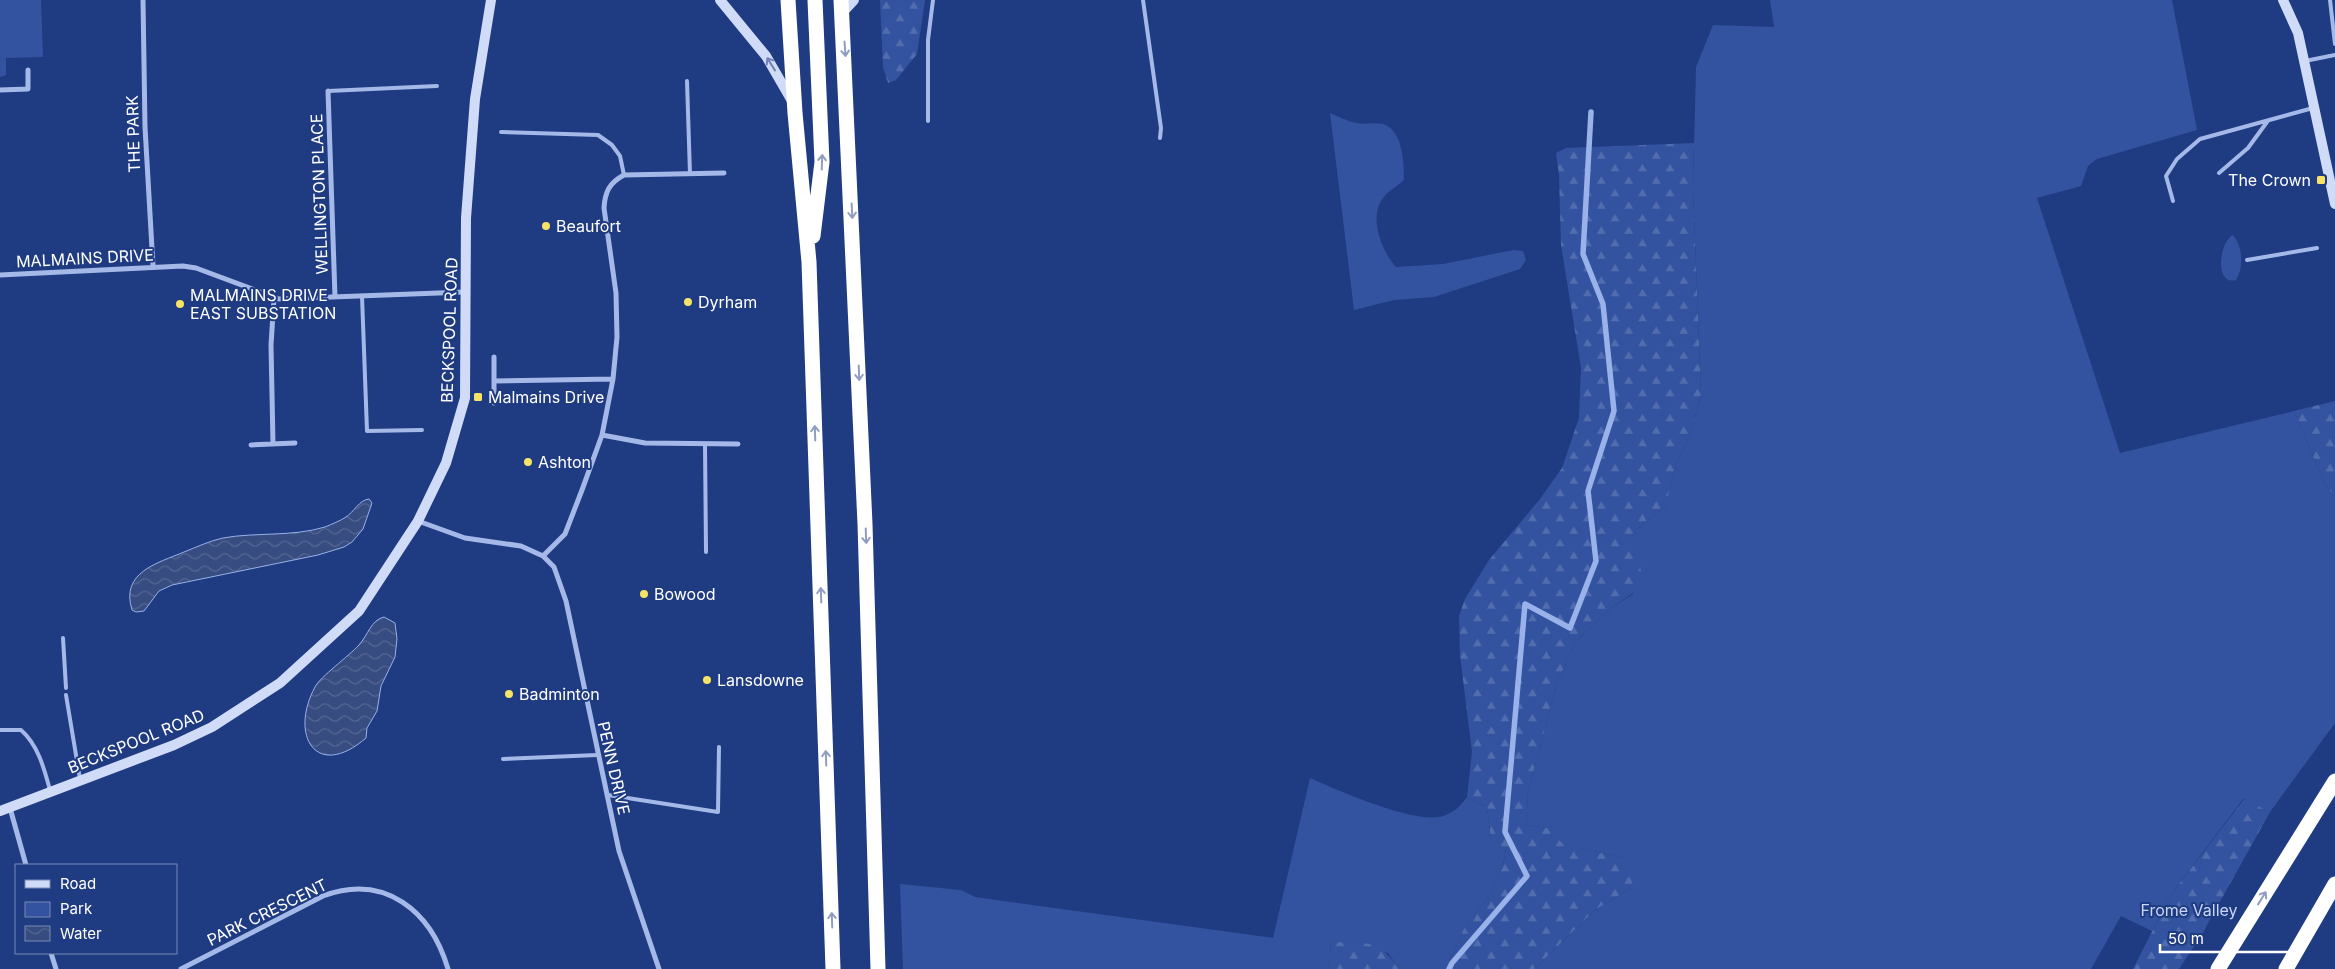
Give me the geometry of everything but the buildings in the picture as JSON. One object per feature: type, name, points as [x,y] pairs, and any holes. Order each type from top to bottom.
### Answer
[{"type":"highway","points":[[788,0],[809,262],[834,969]]},
{"type":"highway","points":[[809,262],[822,162],[815,0]]},
{"type":"highway","points":[[842,7],[865,524],[878,969]]},
{"type":"highway","points":[[2218,969],[2335,781]]},
{"type":"highway","points":[[2286,969],[2335,884]]},
{"type":"street","name":"THE PARK","points":[[143,0],[145,137],[153,266]]},
{"type":"street","name":"BECKSPOOL ROAD","points":[[5,809],[174,745],[212,727],[280,683],[359,611],[418,521],[446,464],[465,398],[466,218],[475,99],[491,0]]},
{"type":"street","points":[[720,0],[766,56],[795,106]]},
{"type":"street","points":[[842,7],[854,0]]},
{"type":"street","points":[[2288,2],[2298,33],[2335,204]]},
{"type":"street","points":[[0,90],[28,89],[28,70]]},
{"type":"street","name":"WELLINGTON PLACE","points":[[328,91],[335,297]]},
{"type":"street","points":[[542,556],[565,534],[602,435],[613,379],[617,337],[616,293],[604,208],[605,194],[613,181],[624,175],[724,173]]},
{"type":"street","name":"MALMAINS DRIVE","points":[[0,275],[153,266],[194,267],[274,298],[466,292]]},
{"type":"street","points":[[273,444],[271,345],[274,298]]},
{"type":"street","points":[[494,357],[494,403]]},
{"type":"street","points":[[494,381],[613,379]]},
{"type":"street","points":[[602,435],[646,443],[738,444]]},
{"type":"street","points":[[252,445],[295,443]]},
{"type":"street","name":"PENN DRIVE","points":[[418,521],[465,538],[521,546],[542,556],[554,567],[566,601],[597,755],[608,795],[619,851],[659,969]]},
{"type":"street","points":[[5,809],[26,864]]},
{"type":"street","name":"PARK CRESCENT","points":[[181,969],[323,896],[355,890],[387,895],[404,903],[418,914],[436,938],[448,969]]},
{"type":"street","points":[[51,954],[56,969]]},
{"type":"lane","points":[[928,121],[928,40],[934,0]]},
{"type":"lane","points":[[1143,0],[1161,128],[1160,138]]},
{"type":"lane","points":[[2330,0],[2335,44]]},
{"type":"lane","points":[[2304,61],[2335,55]]},
{"type":"lane","points":[[686,81],[690,174]]},
{"type":"lane","points":[[328,91],[437,86]]},
{"type":"lane","points":[[2172,201],[2166,176],[2177,160],[2200,140],[2313,108]]},
{"type":"lane","points":[[2218,173],[2248,148],[2266,122]]},
{"type":"lane","points":[[501,132],[598,135],[612,145],[620,156],[624,175]]},
{"type":"lane","points":[[2247,260],[2316,248]]},
{"type":"lane","points":[[362,296],[367,431],[422,430]]},
{"type":"lane","points":[[705,444],[706,552]]},
{"type":"lane","points":[[63,638],[66,688]]},
{"type":"lane","points":[[66,695],[80,781]]},
{"type":"lane","points":[[0,730],[21,730],[28,736],[42,761],[51,792]]},
{"type":"lane","points":[[608,795],[718,812],[720,747]]},
{"type":"lane","points":[[502,759],[597,755]]},
{"type":"green space","points":[[0,0],[41,0],[43,57],[6,58],[6,75],[0,77]]},
{"type":"green space","points":[[880,0],[925,0],[917,54],[896,80],[888,83],[883,67]]},
{"type":"green space","points":[[1770,0],[2172,0],[2197,130],[2097,159],[2088,166],[2081,186],[2037,198],[2120,453],[2294,411],[2325,485],[2335,496],[2335,723],[2270,812],[2243,799],[2170,896],[2152,931],[2121,916],[2091,969],[1534,969],[1595,910],[1631,888],[1623,858],[1562,844],[1548,828],[1526,825],[1528,792],[1557,683],[1576,641],[1611,608],[1633,594],[1638,556],[1635,530],[1665,507],[1676,465],[1692,429],[1701,395],[1693,187],[1696,67],[1713,25],[1774,27]]},
{"type":"green space","points":[[1330,113],[1356,123],[1383,124],[1390,127],[1398,140],[1403,156],[1404,180],[1383,198],[1377,215],[1377,224],[1382,244],[1396,267],[1443,264],[1513,250],[1523,251],[1526,260],[1520,269],[1434,297],[1394,300],[1354,310]]},
{"type":"green space","points":[[1694,143],[1693,187],[1701,394],[1692,429],[1676,465],[1665,507],[1635,530],[1643,586],[1611,608],[1576,641],[1557,683],[1528,792],[1526,825],[1548,828],[1563,844],[1623,858],[1635,873],[1631,888],[1595,910],[1534,969],[1447,969],[1464,928],[1491,894],[1503,865],[1506,849],[1491,840],[1487,807],[1467,797],[1472,752],[1460,655],[1459,616],[1465,599],[1489,560],[1540,499],[1562,468],[1579,418],[1581,368],[1561,245],[1559,175],[1556,153],[1566,148]]},
{"type":"green space","points":[[2233,235],[2239,245],[2241,263],[2236,280],[2229,280],[2224,276],[2221,262],[2224,246]]},
{"type":"green space","points":[[2335,401],[2335,496],[2325,485],[2294,411]]},
{"type":"green space","points":[[1310,778],[1376,805],[1415,816],[1443,816],[1451,813],[1467,797],[1487,807],[1491,840],[1506,848],[1503,865],[1491,894],[1464,928],[1447,969],[1399,969],[1388,953],[1331,942],[1329,969],[903,969],[900,884],[961,890],[975,897],[1273,938]]},
{"type":"green space","name":"Frome Valley","points":[[2244,799],[2270,812],[2202,934],[2179,969],[2133,969],[2170,896]]},
{"type":"green space","points":[[1331,942],[1370,944],[1384,952],[1399,969],[1329,969]]},
{"type":"water","points":[[369,499],[372,503],[363,529],[352,542],[344,547],[318,555],[172,585],[159,591],[144,611],[136,612],[132,610],[131,586],[144,571],[163,560],[223,538],[300,532],[325,527],[346,517],[359,504]]},
{"type":"water","points":[[384,617],[395,623],[397,639],[395,657],[381,686],[377,711],[367,728],[366,738],[348,750],[333,755],[321,753],[312,747],[307,736],[305,721],[308,705],[315,687],[359,645],[376,621]]},
{"type":"waterway","points":[[1449,969],[1452,963],[1527,876],[1505,832],[1525,604],[1570,628],[1596,561],[1588,491],[1614,411],[1603,304],[1583,254],[1591,112]]},
{"type":"place","name":"The Crown","points":[[2321,180]]},
{"type":"place","name":"Beaufort","points":[[546,226]]},
{"type":"place","name":"Dyrham","points":[[688,302]]},
{"type":"place","name":"MALMAINS DRIVE EAST SUBSTATION","points":[[180,304]]},
{"type":"place","name":"Malmains Drive","points":[[478,397]]},
{"type":"place","name":"Ashton","points":[[528,462]]},
{"type":"place","name":"Bowood","points":[[644,594]]},
{"type":"place","name":"Lansdowne","points":[[707,680]]},
{"type":"place","name":"Badminton","points":[[509,694]]}]
